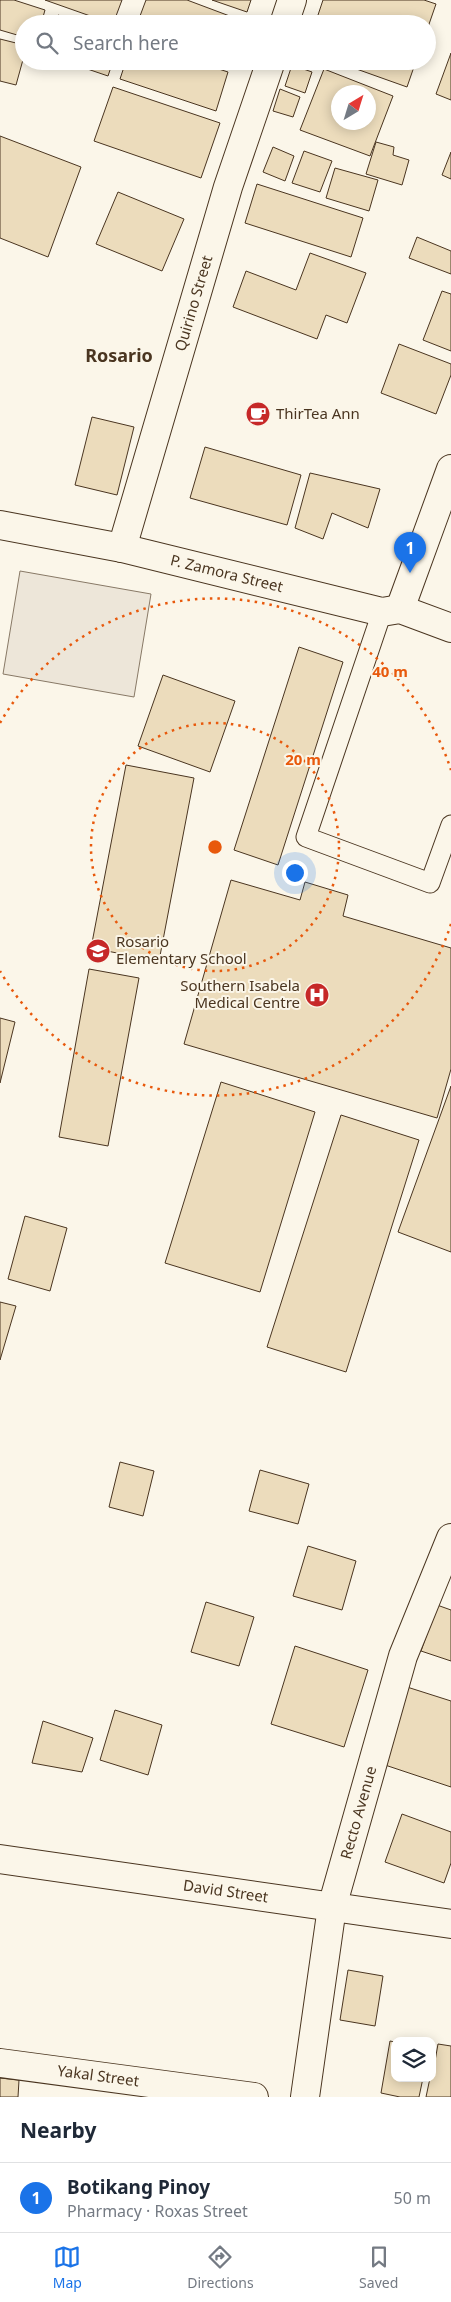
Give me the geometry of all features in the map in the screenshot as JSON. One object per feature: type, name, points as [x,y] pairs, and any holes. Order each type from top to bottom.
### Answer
[{"type":"street","points":[[287,15],[292,0]]},
{"type":"street","name":"Quirino Street","points":[[122,548],[228,187],[268,70]]},
{"type":"street","points":[[391,611],[451,469]]},
{"type":"street","name":"P. Zamora Street","points":[[0,525],[122,548],[391,611],[451,628]]},
{"type":"street","name":"Recto Avenue","points":[[305,2097],[332,1907],[403,1656],[451,1538]]},
{"type":"street","name":"David Street","points":[[0,1859],[451,1924]]},
{"type":"street","name":"Yakal Street","points":[[0,2063],[254,2097]]},
{"type":"lane","points":[[391,611],[306,837],[430,883],[451,825]]},
{"type":"shaded area","points":[[20,571],[151,594],[134,697],[3,674]]},
{"type":"building","points":[[0,0],[14,0],[45,10],[44,15],[15,15],[15,34],[0,30]]},
{"type":"building","points":[[45,0],[122,0],[116,15],[88,15]]},
{"type":"building","points":[[146,0],[187,0],[227,15],[140,15]]},
{"type":"building","points":[[212,0],[251,0],[247,12]]},
{"type":"building","points":[[323,0],[424,0],[436,4],[432,15],[318,15]]},
{"type":"building","points":[[0,39],[15,43],[15,70],[20,70],[16,85],[0,81]]},
{"type":"building","points":[[451,53],[451,100],[436,94]]},
{"type":"building","points":[[90,70],[110,70],[108,76]]},
{"type":"building","points":[[123,70],[222,70],[228,72],[216,111],[120,79]]},
{"type":"building","points":[[290,70],[312,72],[305,93],[285,86]]},
{"type":"building","points":[[324,70],[365,85],[331,85],[331,130],[376,130],[376,89],[393,96],[370,156],[300,130]]},
{"type":"building","points":[[359,70],[413,70],[407,87]]},
{"type":"building","points":[[113,87],[220,123],[201,178],[94,141]]},
{"type":"building","points":[[280,89],[300,97],[293,117],[273,111]]},
{"type":"building","points":[[0,136],[81,167],[48,257],[0,238]]},
{"type":"building","points":[[376,142],[394,147],[393,155],[409,160],[402,185],[366,174]]},
{"type":"building","points":[[273,147],[294,156],[285,181],[263,172]]},
{"type":"building","points":[[304,151],[332,161],[320,192],[292,183]]},
{"type":"building","points":[[451,152],[451,179],[442,175]]},
{"type":"building","points":[[335,168],[378,180],[369,211],[326,198]]},
{"type":"building","points":[[257,184],[363,218],[351,257],[245,223]]},
{"type":"building","points":[[118,192],[184,219],[162,271],[96,244]]},
{"type":"building","points":[[417,237],[451,251],[451,274],[409,258]]},
{"type":"building","points":[[310,253],[366,273],[347,323],[326,315],[317,339],[233,307],[246,271],[296,290]]},
{"type":"building","points":[[442,291],[451,294],[451,351],[423,340]]},
{"type":"building","points":[[399,344],[451,364],[451,375],[436,414],[381,393]]},
{"type":"building","points":[[92,417],[134,427],[117,495],[75,485]]},
{"type":"building","points":[[205,447],[301,475],[287,525],[190,498]]},
{"type":"building","points":[[310,473],[380,489],[368,528],[332,513],[323,539],[295,528]]},
{"type":"building","points":[[299,647],[343,662],[278,865],[234,850]]},
{"type":"building","points":[[163,675],[235,701],[210,772],[138,746]]},
{"type":"building","points":[[126,765],[194,778],[159,961],[91,948]]},
{"type":"building","points":[[231,880],[300,900],[305,882],[348,895],[343,916],[451,948],[451,1069],[437,1118],[184,1044]]},
{"type":"building","points":[[89,969],[139,978],[108,1146],[59,1137]]},
{"type":"building","points":[[0,1018],[15,1022],[0,1083]]},
{"type":"building","points":[[221,1082],[315,1112],[260,1292],[165,1263]]},
{"type":"building","points":[[451,1086],[451,1252],[398,1232]]},
{"type":"building","points":[[341,1115],[419,1140],[346,1372],[267,1347]]},
{"type":"building","points":[[25,1216],[67,1228],[50,1291],[8,1279]]},
{"type":"building","points":[[0,1302],[16,1306],[0,1360]]},
{"type":"building","points":[[120,1462],[154,1471],[143,1516],[109,1507]]},
{"type":"building","points":[[260,1470],[309,1484],[298,1524],[249,1511]]},
{"type":"building","points":[[308,1546],[356,1561],[342,1610],[293,1596]]},
{"type":"building","points":[[206,1602],[254,1617],[239,1666],[191,1652]]},
{"type":"building","points":[[437,1605],[451,1610],[451,1661],[421,1651]]},
{"type":"building","points":[[295,1646],[368,1670],[344,1747],[271,1724]]},
{"type":"building","points":[[407,1687],[451,1701],[451,1787],[382,1764]]},
{"type":"building","points":[[115,1710],[162,1725],[148,1775],[100,1760]]},
{"type":"building","points":[[43,1721],[93,1738],[82,1772],[32,1763]]},
{"type":"building","points":[[402,1814],[451,1832],[451,1863],[444,1883],[385,1862]]},
{"type":"building","points":[[348,1970],[383,1976],[375,2026],[340,2020]]},
{"type":"building","points":[[390,2041],[391,2082],[422,2082],[419,2097],[400,2097],[381,2093]]},
{"type":"building","points":[[438,2044],[451,2046],[451,2097],[426,2097],[429,2082],[436,2082]]},
{"type":"building","points":[[0,2078],[19,2080],[18,2097],[0,2097]]},
{"type":"place","name":"ThirTea Ann","points":[[258,414]]},
{"type":"place","name":"Botikang Pinoy","points":[[410,573]]},
{"type":"place","name":"Rosario Elementary School","points":[[98,951]]},
{"type":"place","name":"Southern Isabela Medical Centre","points":[[317,995]]},
{"type":"district","name":"Rosario","points":[[119,356]]}]
